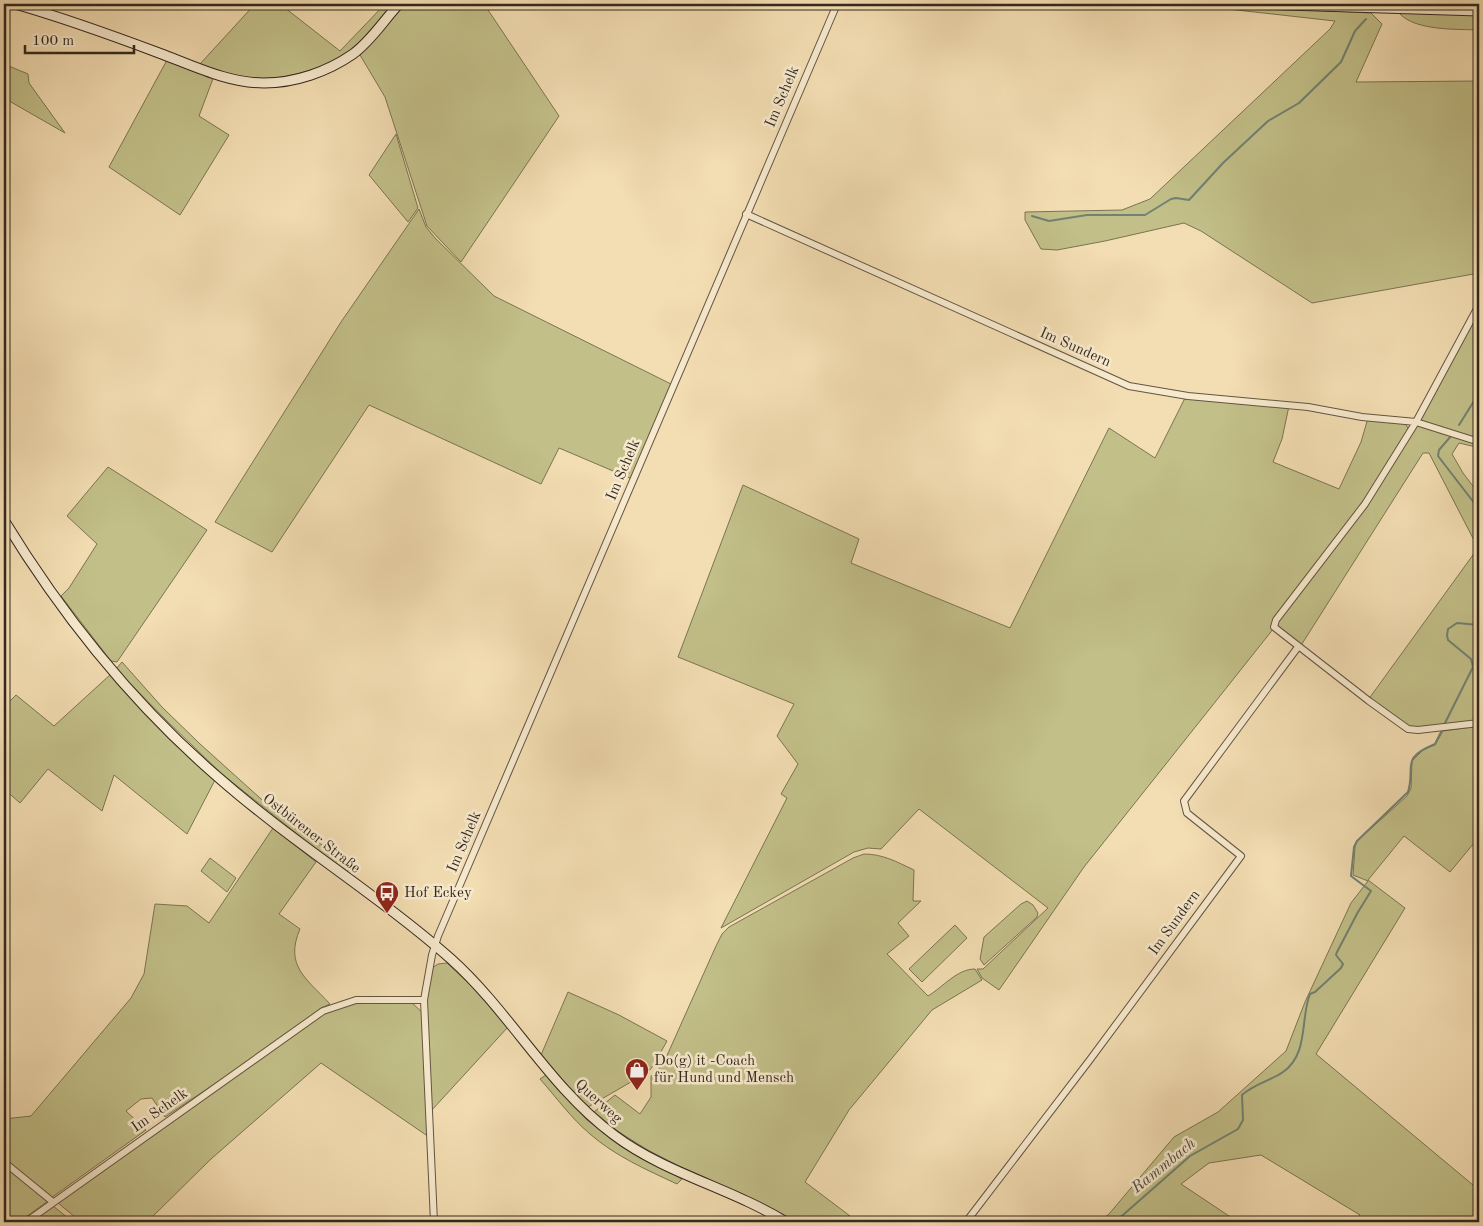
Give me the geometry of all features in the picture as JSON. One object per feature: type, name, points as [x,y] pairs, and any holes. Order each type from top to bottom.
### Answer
[{"type":"street","points":[[15,4],[109,34],[230,79],[264,83],[280,82],[308,76],[341,62],[355,53],[369,39],[399,4]]},
{"type":"street","name":"Im Schelk","points":[[435,946],[837,4]]},
{"type":"street","points":[[1250,4],[1479,11]]},
{"type":"street","name":"Im Sundern","points":[[746,214],[1129,386],[1188,396],[1308,407],[1362,417],[1416,422],[1479,441]]},
{"type":"street","points":[[1479,305],[1416,422],[1365,504],[1276,620],[1274,627],[1408,730],[1479,723]]},
{"type":"street","name":"Ostbürener Straße","points":[[4,520],[53,592],[102,658],[160,723],[218,778],[291,837],[435,946]]},
{"type":"street","name":"Im Sundern","points":[[966,1222],[1089,1061],[1241,856],[1187,813],[1184,801],[1298,647]]},
{"type":"street","points":[[434,1222],[424,1000],[435,946]]},
{"type":"street","name":"Querweg","points":[[435,946],[483,991],[573,1100],[615,1136],[666,1166],[737,1196],[786,1222]]},
{"type":"street","name":"Im Schelk","points":[[26,1222],[323,1011],[356,1000],[424,1000]]},
{"type":"street","points":[[4,1162],[53,1202]]},
{"type":"shaded area","points":[[255,4],[280,4],[340,51],[385,4],[393,4],[352,50],[338,59],[316,68],[280,77],[255,78],[229,74],[200,64]]},
{"type":"shaded area","points":[[403,4],[484,4],[559,116],[461,262],[427,226],[385,97],[360,55]]},
{"type":"shaded area","points":[[1183,4],[1222,4],[1371,13],[1382,24],[1356,82],[1479,81],[1479,273],[1312,303],[1201,231],[1184,223],[1057,250],[1041,249],[1025,220],[1025,212],[1122,210],[1150,199],[1330,29],[1335,21]]},
{"type":"shaded area","points":[[1399,13],[1479,15],[1479,30],[1425,26],[1406,19]]},
{"type":"shaded area","points":[[167,60],[214,76],[199,116],[229,135],[180,215],[109,167]]},
{"type":"shaded area","points":[[4,64],[28,74],[29,83],[65,133],[4,98]]},
{"type":"shaded area","points":[[396,134],[418,208],[408,222],[369,175]]},
{"type":"shaded area","points":[[419,209],[426,227],[435,238],[494,296],[673,385],[632,479],[559,448],[541,484],[369,405],[272,552],[215,522],[341,322]]},
{"type":"shaded area","points":[[1479,310],[1479,439],[1418,421]]},
{"type":"shaded area","points":[[1186,396],[1289,406],[1282,439],[1273,462],[1339,489],[1361,442],[1368,418],[1404,422],[1408,428],[1407,436],[1364,504],[1275,619],[1274,628],[1084,867],[999,990],[982,978],[977,969],[983,969],[1048,908],[919,809],[881,849],[868,848],[854,852],[721,928],[787,798],[781,794],[798,764],[777,736],[794,704],[678,657],[743,485],[859,539],[851,563],[1010,628],[1109,428],[1155,458]]},
{"type":"shaded area","points":[[1417,423],[1477,442],[1476,447],[1459,443],[1452,454],[1463,473],[1479,494],[1479,721],[1409,728],[1368,700],[1478,548],[1429,453],[1423,453],[1300,647],[1275,626],[1365,506]]},
{"type":"shaded area","points":[[108,467],[207,530],[117,662],[111,661],[61,596],[69,588],[97,544],[67,516]]},
{"type":"shaded area","points":[[122,662],[162,707],[270,807],[351,866],[346,873],[222,774],[116,669]]},
{"type":"shaded area","points":[[111,674],[160,727],[215,780],[187,834],[114,775],[102,811],[48,769],[20,803],[4,789],[4,707],[16,695],[54,726]]},
{"type":"shaded area","points":[[1479,726],[1479,837],[1450,872],[1404,836],[1368,880],[1405,908],[1316,1054],[1479,1190],[1479,1222],[1353,1222],[1360,1215],[1261,1155],[1209,1163],[1181,1184],[1232,1218],[1225,1222],[1099,1222],[1109,1214],[1174,1137],[1218,1112],[1286,1051],[1305,1002],[1351,903],[1368,881],[1353,875],[1357,841],[1407,796],[1411,788],[1412,761],[1424,749],[1435,745],[1443,731]]},
{"type":"shaded area","points":[[273,828],[316,862],[279,914],[300,929],[296,942],[296,962],[306,979],[330,1004],[321,1008],[255,1057],[165,1117],[152,1098],[141,1099],[126,1111],[146,1130],[51,1198],[4,1158],[4,1119],[31,1116],[131,998],[144,974],[155,904],[187,906],[209,923]]},
{"type":"shaded area","points":[[864,854],[884,857],[914,870],[913,901],[921,901],[898,923],[909,936],[887,954],[928,996],[956,975],[968,970],[975,969],[982,980],[932,1010],[849,1110],[805,1182],[858,1222],[794,1222],[743,1194],[646,1149],[619,1132],[594,1112],[615,1095],[640,1114],[651,1097],[651,1076],[665,1060],[716,946],[722,934],[729,927],[853,858]]},
{"type":"shaded area","points":[[210,858],[236,878],[227,892],[201,871]]},
{"type":"shaded area","points":[[1027,901],[1033,905],[1038,913],[1037,917],[984,965],[980,959],[984,937],[1021,904]]},
{"type":"shaded area","points":[[955,925],[967,938],[922,982],[909,969]]},
{"type":"shaded area","points":[[447,963],[480,994],[508,1027],[431,1111],[426,999],[432,968],[438,964]]},
{"type":"shaded area","points":[[568,992],[619,1015],[667,1041],[648,1072],[588,1107],[541,1055]]},
{"type":"shaded area","points":[[357,1002],[411,1002],[423,1013],[429,1137],[321,1063],[211,1159],[147,1222],[81,1222],[58,1203],[130,1149],[324,1012]]},
{"type":"shaded area","points":[[546,1075],[587,1120],[621,1146],[682,1179],[677,1184],[632,1162],[600,1142],[576,1121],[540,1079]]},
{"type":"shaded area","points":[[9,1168],[48,1201],[19,1222],[4,1222],[4,1172]]},
{"type":"shaded area","points":[[53,1206],[73,1222],[31,1222]]},
{"type":"waterway","points":[[1032,216],[1049,221],[1087,215],[1145,215],[1171,199],[1189,200],[1223,163],[1268,121],[1299,103],[1341,62],[1355,31],[1366,19]]},
{"type":"waterway","name":"Rammbach","points":[[1459,425],[1479,393]]},
{"type":"waterway","name":"Rammbach","points":[[1451,436],[1439,450],[1438,456],[1475,504],[1479,514]]},
{"type":"waterway","name":"Rammbach","points":[[1445,723],[1473,667],[1471,659],[1448,640],[1448,629],[1457,623],[1479,625]]},
{"type":"waterway","name":"Rammbach","points":[[1115,1222],[1190,1156],[1238,1129],[1243,1120],[1242,1095],[1283,1072],[1297,1056],[1310,994],[1315,992],[1341,968],[1343,964],[1336,955],[1337,952],[1371,891],[1351,876],[1354,847],[1357,841],[1408,792],[1413,759],[1424,749],[1435,744],[1441,732]]},
{"type":"place","name":"Hof Eckey","points":[[387,914]]},
{"type":"place","name":"Do(g) it -Coach für Hund und Mensch","points":[[637,1091]]}]
